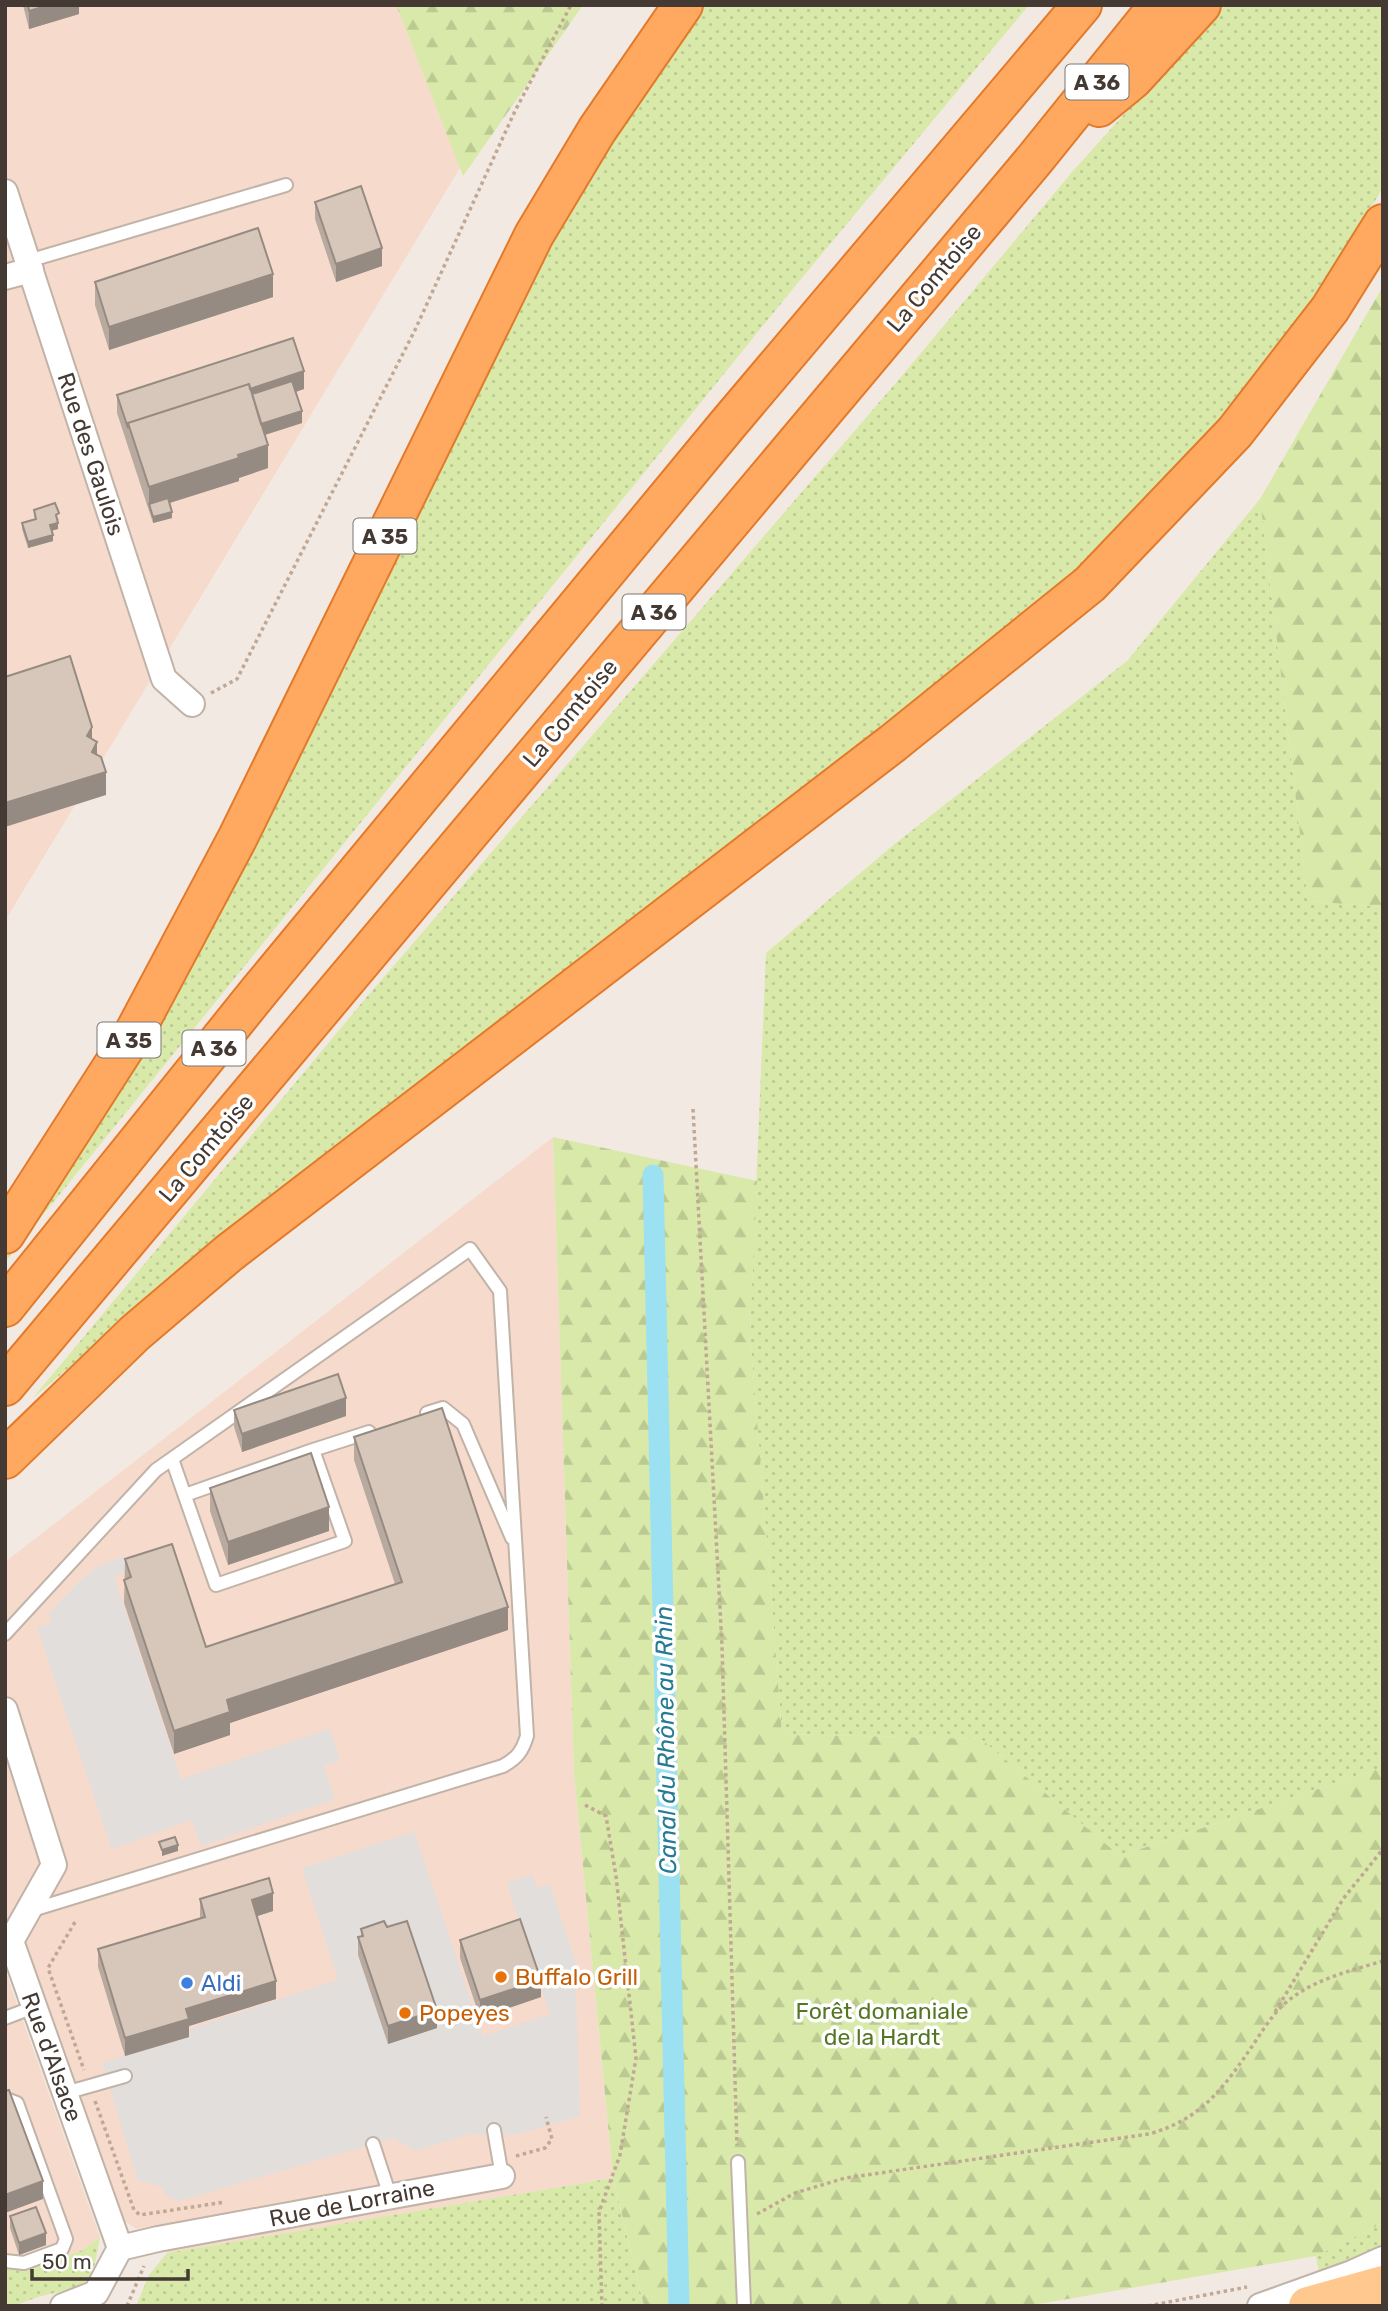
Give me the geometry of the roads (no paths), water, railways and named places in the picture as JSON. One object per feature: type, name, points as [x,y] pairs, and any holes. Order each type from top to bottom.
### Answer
[{"type":"highway","name":"A 35","points":[[5,1234],[134,1033],[225,861],[534,235],[597,130],[683,5]]},
{"type":"highway","points":[[1039,55],[1074,5]]},
{"type":"highway","name":"A 36","points":[[5,1307],[260,990],[728,424],[1082,5]]},
{"type":"highway","name":"La Comtoise","points":[[5,1387],[1035,159],[1159,5]]},
{"type":"highway","points":[[1035,159],[1133,79],[1200,5]]},
{"type":"highway","points":[[5,1459],[135,1333],[229,1253],[893,743],[1090,584],[1235,432],[1331,309],[1383,224]]},
{"type":"main road","points":[[1308,2306],[1383,2285]]},
{"type":"street","name":"Rue des Gaulois","points":[[5,192],[164,679],[192,704]]},
{"type":"street","points":[[5,277],[30,265]]},
{"type":"street","name":"Rue d'Alsace","points":[[5,1710],[54,1865],[11,1941],[120,2248]]},
{"type":"street","name":"Rue de Lorraine","points":[[120,2248],[390,2196],[501,2167]]},
{"type":"street","points":[[63,2306],[96,2293],[120,2248]]},
{"type":"street","points":[[1260,2306],[1383,2259]]},
{"type":"lane","points":[[30,265],[286,185]]},
{"type":"lane","points":[[5,1634],[156,1470],[470,1248],[500,1292],[527,1736],[523,1750],[516,1758],[502,1766],[28,1911]]},
{"type":"lane","points":[[417,1416],[443,1408],[463,1424],[516,1546]]},
{"type":"lane","points":[[185,1495],[378,1429]]},
{"type":"lane","points":[[172,1459],[216,1585],[345,1541],[313,1450]]},
{"type":"lane","points":[[5,2018],[34,2007]]},
{"type":"lane","points":[[65,2093],[125,2076]]},
{"type":"lane","points":[[5,2102],[9,2100],[17,2104],[66,2239],[62,2249],[24,2263],[5,2261]]},
{"type":"lane","points":[[494,2130],[501,2167]]},
{"type":"lane","points":[[373,2144],[390,2196]]},
{"type":"lane","points":[[738,2162],[744,2306]]},
{"type":"waterway","name":"Canal du Rhône au Rhin","points":[[653,1175],[679,2306]]},
{"type":"place","name":"Buffalo Grill","points":[[501,1977]]},
{"type":"place","name":"Aldi","points":[[187,1983]]},
{"type":"place","name":"Popeyes","points":[[405,2013]]},
{"type":"park label","name":"Forêt domaniale de la Hardt","points":[[882,2024]]}]
